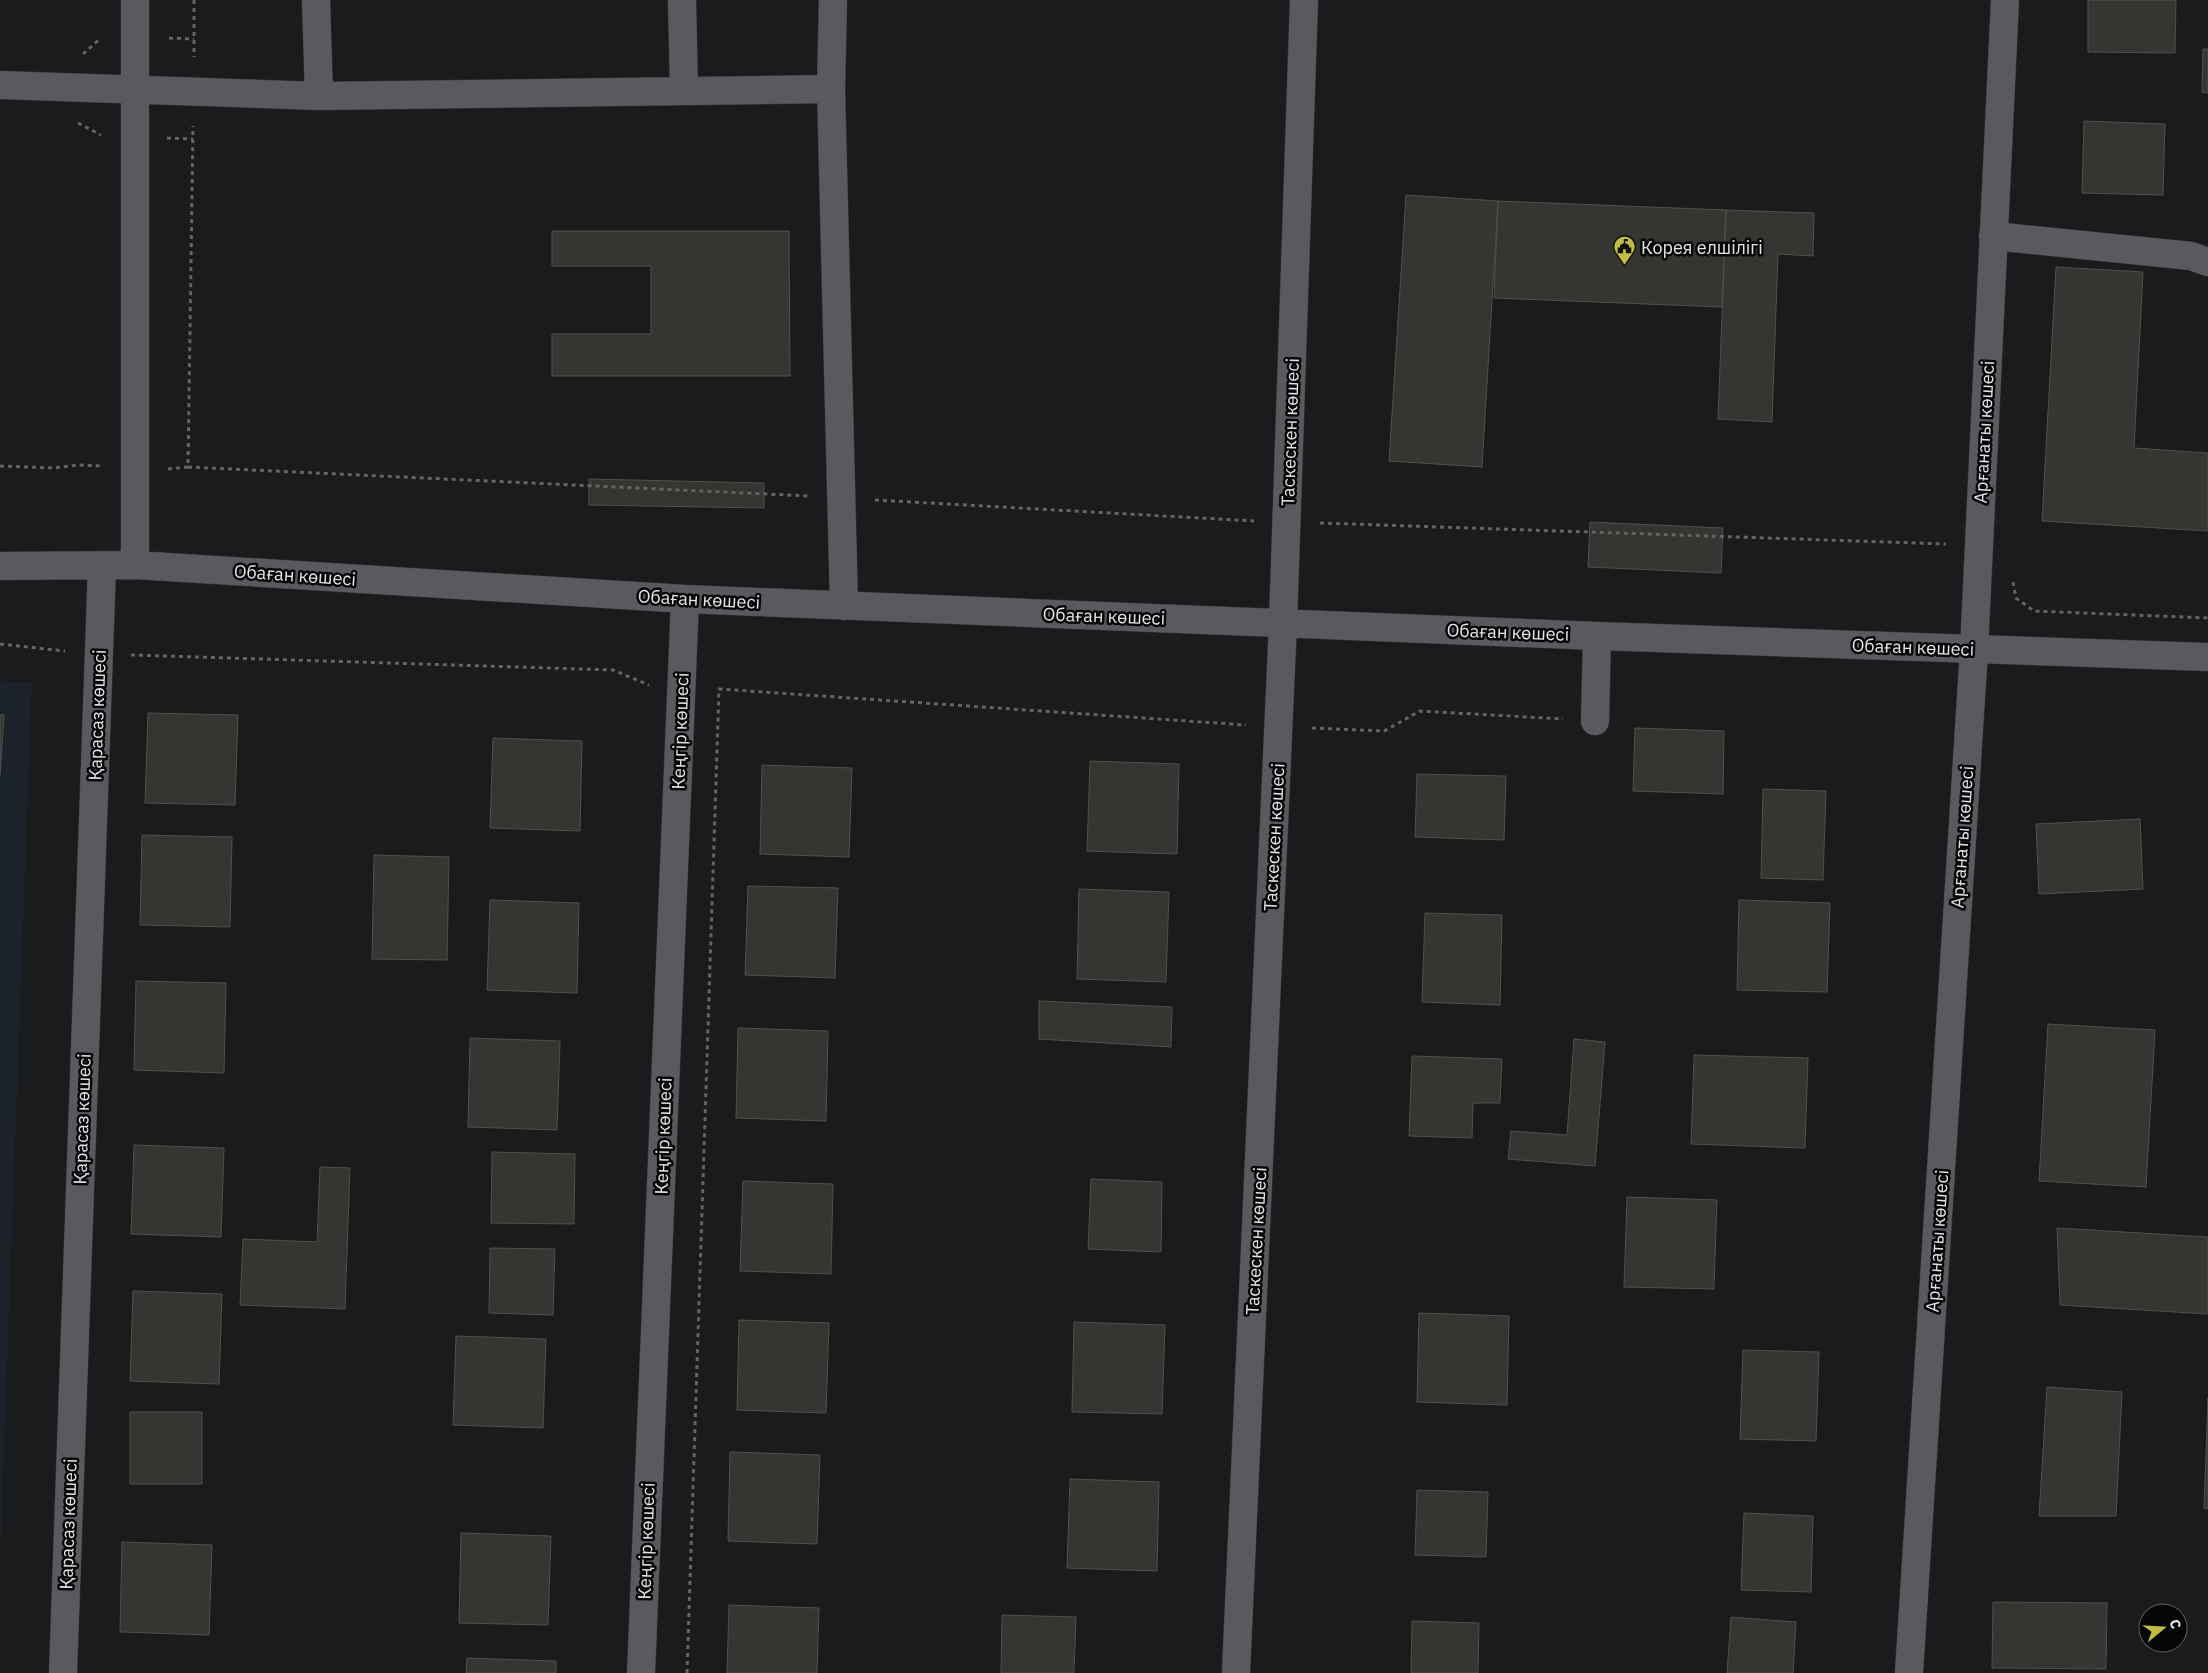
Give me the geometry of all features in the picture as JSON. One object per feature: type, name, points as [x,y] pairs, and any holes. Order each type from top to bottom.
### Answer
[{"type":"street","points":[[135,0],[135,565]]},
{"type":"street","points":[[316,0],[319,96]]},
{"type":"street","points":[[682,0],[684,91]]},
{"type":"street","points":[[833,0],[831,89],[844,606]]},
{"type":"street","name":"Таскескен көшесі","points":[[1236,1673],[1279,727],[1304,0]]},
{"type":"street","name":"Арғанаты көшесі","points":[[1910,1673],[1974,650],[2004,0]]},
{"type":"street","points":[[0,85],[319,96],[831,89]]},
{"type":"street","points":[[1993,236],[2191,256],[2208,262]]},
{"type":"street","name":"Обаған көшесі","points":[[0,566],[135,565],[686,599],[1597,636],[2208,657]]},
{"type":"street","name":"Қарасаз көшесі","points":[[63,1673],[102,566]]},
{"type":"street","name":"Кеңгір көшесі","points":[[641,1673],[686,599]]},
{"type":"street","points":[[1595,721],[1597,636]]},
{"type":"path","points":[[188,467],[842,498],[1287,522],[1958,544],[2012,577],[2016,598],[2034,611],[2208,618]]},
{"type":"path","points":[[0,644],[99,654],[613,670],[646,685],[1279,727],[1384,731],[1420,711],[1595,721]]},
{"type":"path","points":[[687,1673],[719,689]]},
{"type":"shaded area","points":[[0,681],[32,682],[0,1561]]},
{"type":"building","points":[[2088,0],[2176,0],[2175,53],[2088,52]]},
{"type":"building","points":[[2203,49],[2208,49],[2208,93],[2202,92]]},
{"type":"building","points":[[2084,121],[2165,124],[2163,195],[2082,193]]},
{"type":"building","points":[[1406,195],[1498,201],[1482,467],[1389,461]]},
{"type":"building","points":[[1498,201],[1726,210],[1722,307],[1494,298]]},
{"type":"building","points":[[1726,210],[1814,213],[1813,256],[1778,254],[1772,422],[1718,419]]},
{"type":"building","points":[[552,231],[789,231],[790,376],[552,376],[552,334],[651,334],[651,266],[552,266]]},
{"type":"building","points":[[2056,267],[2143,272],[2134,448],[2208,453],[2208,531],[2042,521]]},
{"type":"building","points":[[589,479],[764,483],[764,508],[589,505]]},
{"type":"building","points":[[1590,522],[1723,528],[1721,573],[1588,567]]},
{"type":"building","points":[[148,713],[238,715],[235,805],[145,803]]},
{"type":"building","points":[[0,715],[4,715],[0,775]]},
{"type":"building","points":[[1635,728],[1724,731],[1723,794],[1633,791]]},
{"type":"building","points":[[493,738],[582,741],[580,831],[490,828]]},
{"type":"building","points":[[1090,761],[1179,764],[1177,854],[1087,851]]},
{"type":"building","points":[[762,765],[852,768],[849,857],[760,854]]},
{"type":"building","points":[[1417,774],[1506,776],[1504,840],[1415,837]]},
{"type":"building","points":[[1763,789],[1826,791],[1823,880],[1761,878]]},
{"type":"building","points":[[2140,819],[2143,889],[2039,894],[2036,824]]},
{"type":"building","points":[[142,835],[232,837],[230,927],[140,925]]},
{"type":"building","points":[[374,855],[449,857],[447,960],[372,959]]},
{"type":"building","points":[[748,886],[838,888],[835,978],[745,975]]},
{"type":"building","points":[[1079,889],[1169,892],[1166,982],[1077,979]]},
{"type":"building","points":[[490,900],[579,903],[577,993],[487,990]]},
{"type":"building","points":[[1739,900],[1830,903],[1827,992],[1737,990]]},
{"type":"building","points":[[1425,913],[1502,915],[1500,1005],[1422,1002]]},
{"type":"building","points":[[136,981],[226,983],[224,1073],[134,1070]]},
{"type":"building","points":[[1039,1001],[1172,1007],[1171,1047],[1039,1039]]},
{"type":"building","points":[[2048,1024],[2155,1030],[2146,1187],[2039,1181]]},
{"type":"building","points":[[738,1028],[828,1031],[826,1121],[736,1118]]},
{"type":"building","points":[[470,1038],[560,1041],[557,1130],[468,1127]]},
{"type":"building","points":[[1574,1039],[1605,1042],[1595,1166],[1508,1159],[1511,1131],[1567,1135]]},
{"type":"building","points":[[1694,1055],[1808,1058],[1805,1148],[1691,1144]]},
{"type":"building","points":[[1412,1056],[1502,1059],[1500,1103],[1473,1103],[1472,1138],[1409,1136]]},
{"type":"building","points":[[134,1145],[224,1148],[221,1237],[131,1234]]},
{"type":"building","points":[[492,1152],[575,1154],[574,1224],[491,1223]]},
{"type":"building","points":[[320,1167],[350,1168],[345,1309],[240,1305],[243,1239],[317,1242]]},
{"type":"building","points":[[1091,1179],[1162,1182],[1161,1252],[1088,1249]]},
{"type":"building","points":[[743,1181],[833,1184],[831,1274],[740,1271]]},
{"type":"building","points":[[1627,1197],[1717,1200],[1714,1289],[1624,1287]]},
{"type":"building","points":[[2057,1228],[2208,1237],[2208,1314],[2060,1305]]},
{"type":"building","points":[[490,1248],[555,1249],[553,1315],[489,1313]]},
{"type":"building","points":[[133,1291],[222,1294],[219,1384],[130,1381]]},
{"type":"building","points":[[1419,1313],[1509,1316],[1507,1405],[1417,1402]]},
{"type":"building","points":[[739,1320],[829,1323],[826,1413],[737,1410]]},
{"type":"building","points":[[1074,1322],[1165,1325],[1162,1414],[1072,1412]]},
{"type":"building","points":[[456,1336],[546,1339],[543,1428],[453,1425]]},
{"type":"building","points":[[1743,1350],[1819,1352],[1816,1441],[1740,1439]]},
{"type":"building","points":[[2047,1387],[2122,1392],[2116,1516],[2039,1516]]},
{"type":"building","points":[[2208,1398],[2208,1509],[2204,1508]]},
{"type":"building","points":[[130,1412],[202,1412],[202,1484],[130,1484]]},
{"type":"building","points":[[730,1452],[820,1455],[817,1544],[728,1541]]},
{"type":"building","points":[[1070,1479],[1159,1482],[1157,1571],[1067,1568]]},
{"type":"building","points":[[1417,1490],[1488,1492],[1486,1557],[1415,1555]]},
{"type":"building","points":[[1744,1513],[1813,1516],[1811,1592],[1741,1590]]},
{"type":"building","points":[[461,1533],[551,1536],[548,1625],[459,1623]]},
{"type":"building","points":[[122,1542],[212,1545],[209,1635],[120,1632]]},
{"type":"building","points":[[1993,1602],[2107,1603],[2106,1669],[1992,1668]]},
{"type":"building","points":[[729,1605],[819,1608],[817,1673],[727,1673]]},
{"type":"building","points":[[1002,1615],[1076,1617],[1074,1673],[1001,1673]]},
{"type":"building","points":[[1731,1617],[1796,1622],[1793,1673],[1727,1673]]},
{"type":"building","points":[[1412,1621],[1479,1623],[1478,1673],[1411,1673]]},
{"type":"building","points":[[467,1658],[556,1661],[556,1673],[466,1673]]},
{"type":"place","name":"Корея елшілігі","points":[[1625,266]]}]
